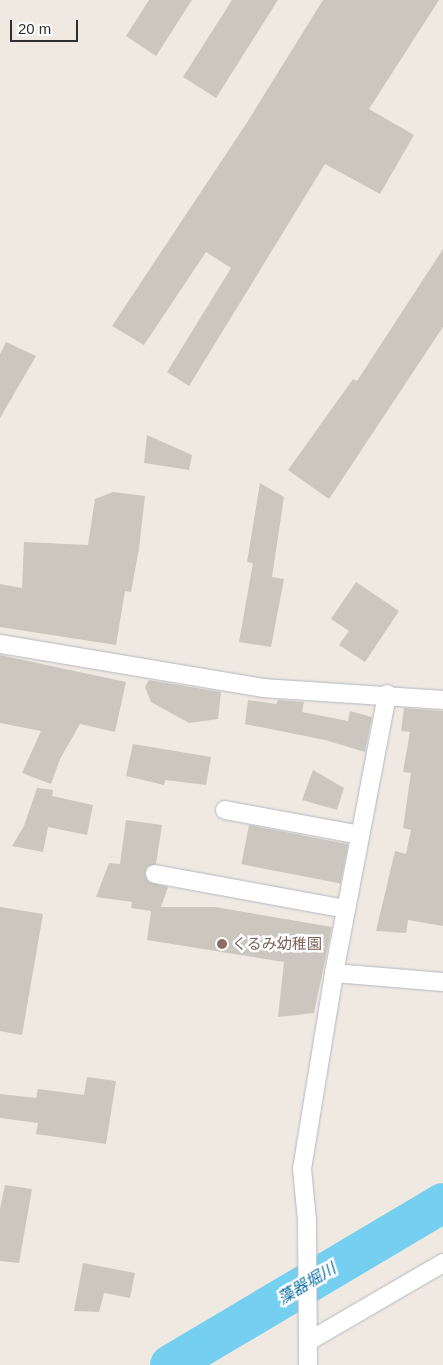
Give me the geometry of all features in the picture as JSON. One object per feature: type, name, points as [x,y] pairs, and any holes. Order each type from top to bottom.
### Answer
[{"type":"street","points":[[0,644],[264,688],[388,694],[443,700]]},
{"type":"street","points":[[308,1365],[306,1220],[302,1169],[334,973],[388,694]]},
{"type":"street","points":[[225,810],[360,835]]},
{"type":"street","points":[[155,874],[346,909]]},
{"type":"street","points":[[334,973],[443,982]]},
{"type":"street","points":[[309,1341],[443,1263]]},
{"type":"building","points":[[149,0],[192,0],[156,56],[126,36]]},
{"type":"building","points":[[232,0],[278,0],[216,98],[183,77]]},
{"type":"building","points":[[323,0],[439,0],[369,109],[414,135],[380,194],[325,164],[189,386],[167,372],[231,268],[206,252],[144,345],[112,326],[246,124]]},
{"type":"building","points":[[443,249],[443,327],[329,499],[288,470],[353,379],[357,381]]},
{"type":"building","points":[[6,342],[36,356],[0,418],[0,354]]},
{"type":"building","points":[[147,435],[192,455],[189,470],[144,463]]},
{"type":"building","points":[[260,483],[284,497],[272,577],[284,579],[271,647],[239,642],[253,563],[247,562]]},
{"type":"building","points":[[113,492],[145,496],[139,549],[131,592],[125,591],[116,645],[0,627],[0,584],[22,588],[24,542],[88,545],[95,499]]},
{"type":"building","points":[[356,582],[399,611],[365,662],[339,645],[349,631],[331,619]]},
{"type":"building","points":[[0,655],[126,682],[115,732],[80,724],[60,759],[51,784],[22,773],[41,731],[0,723]]},
{"type":"building","points":[[149,680],[221,692],[218,719],[189,723],[151,702],[145,687]]},
{"type":"building","points":[[248,700],[276,704],[278,700],[304,702],[302,712],[348,721],[350,711],[372,717],[365,752],[325,740],[245,724]]},
{"type":"building","points":[[404,708],[443,711],[443,926],[408,920],[406,933],[376,931],[395,851],[406,854],[411,830],[403,828],[411,773],[403,772],[410,732],[401,731]]},
{"type":"building","points":[[133,744],[211,757],[206,785],[165,780],[164,785],[126,776]]},
{"type":"building","points":[[313,770],[344,788],[337,810],[302,800]]},
{"type":"building","points":[[37,788],[53,790],[52,796],[93,805],[87,835],[48,827],[43,852],[12,846],[24,826]]},
{"type":"building","points":[[126,820],[162,825],[156,864],[147,867],[145,873],[149,882],[168,887],[161,907],[215,907],[332,927],[314,1013],[278,1017],[284,962],[147,940],[151,911],[131,908],[132,902],[96,897],[109,863],[120,864]]},
{"type":"building","points":[[249,825],[348,844],[341,884],[241,864]]},
{"type":"building","points":[[0,907],[43,914],[22,1035],[0,1031]]},
{"type":"building","points":[[87,1077],[116,1081],[106,1144],[36,1134],[38,1123],[0,1118],[0,1094],[36,1098],[38,1089],[84,1095]]},
{"type":"building","points":[[5,1185],[32,1189],[19,1263],[0,1261],[0,1209]]},
{"type":"building","points":[[83,1263],[135,1273],[130,1298],[104,1293],[99,1312],[74,1311]]},
{"type":"waterway","name":"藻器堀川","points":[[170,1365],[443,1203]]},
{"type":"place","name":"くるみ幼稚園","points":[[222,944]]}]
